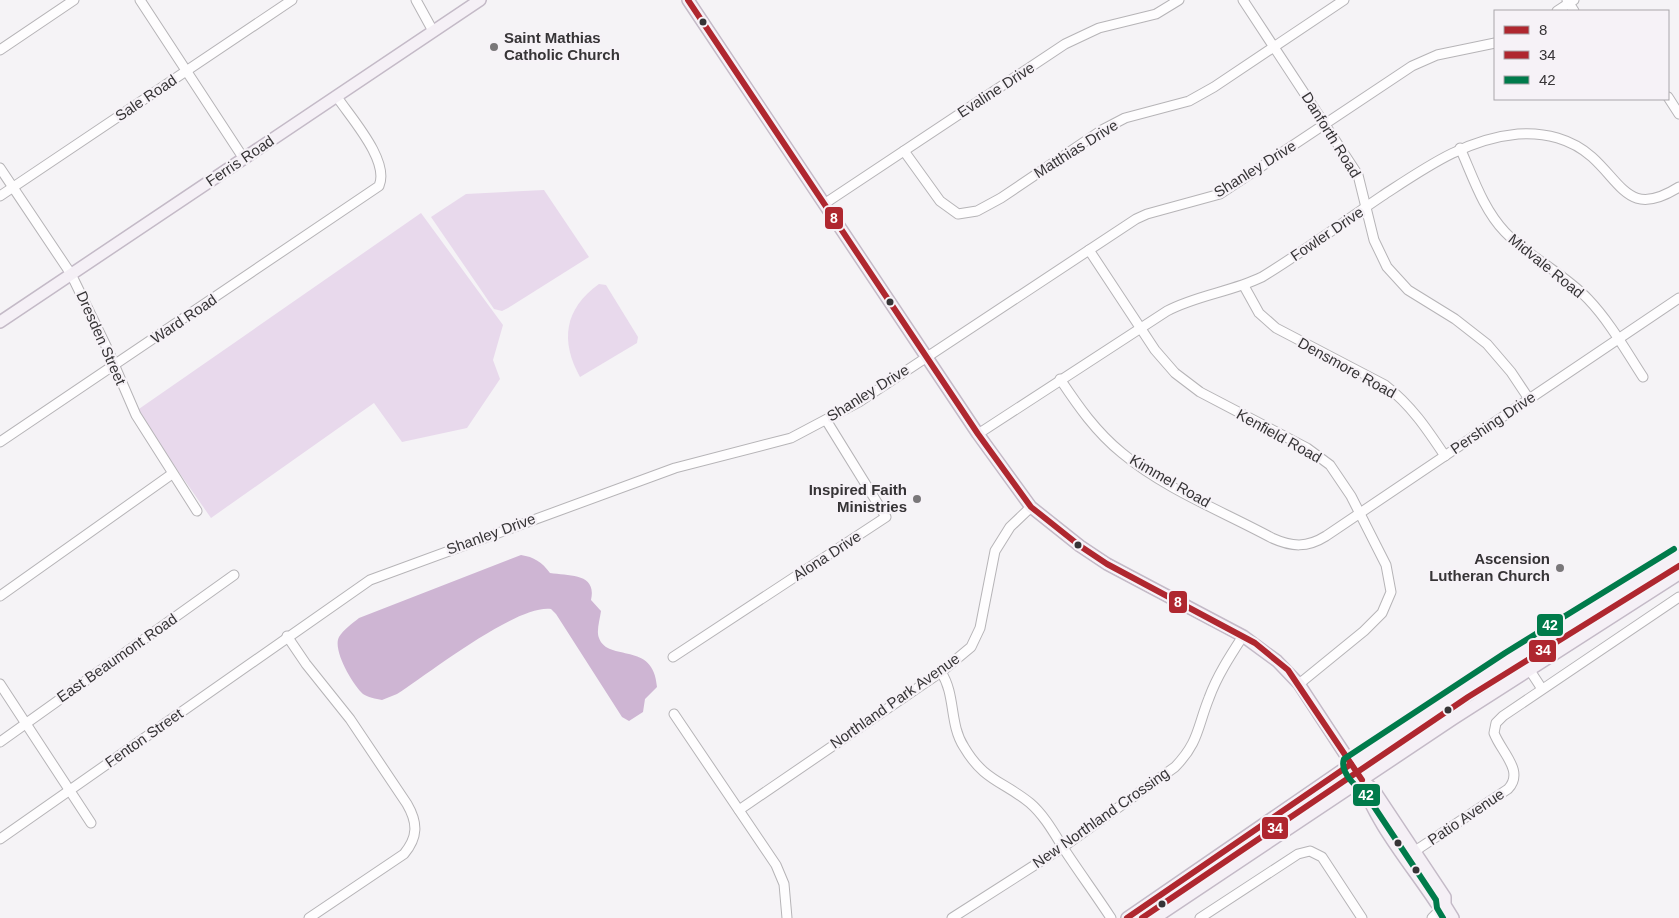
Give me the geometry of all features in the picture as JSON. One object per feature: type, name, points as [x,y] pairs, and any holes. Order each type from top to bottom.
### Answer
[{"type":"main road","name":"Ferris Road","points":[[0,322],[480,0]]},
{"type":"main road","points":[[688,0],[978,434],[1031,507],[1080,546],[1114,567],[1243,636],[1277,661],[1299,684],[1362,780],[1374,790],[1445,897],[1444,905]]},
{"type":"main road","points":[[1127,918],[1351,764],[1463,690],[1679,556]]},
{"type":"main road","points":[[1155,918],[1529,669],[1679,574]]},
{"type":"main road","points":[[1529,669],[1528,664],[1572,630],[1580,616]]},
{"type":"main road","points":[[1362,780],[1366,798],[1387,830],[1436,903],[1444,905],[1453,918]]},
{"type":"street","points":[[0,50],[74,0]]},
{"type":"street","points":[[140,0],[244,159]]},
{"type":"street","name":"Sale Road","points":[[0,196],[292,0]]},
{"type":"street","points":[[416,0],[434,31]]},
{"type":"street","name":"Evaline Drive","points":[[824,204],[1083,34],[1099,28],[1142,19],[1156,14],[1179,0]]},
{"type":"street","name":"Danforth Road","points":[[1243,0],[1358,175],[1374,240],[1387,267],[1408,290],[1455,319],[1487,344],[1530,398]]},
{"type":"street","name":"Matthias Drive","points":[[904,151],[940,201],[958,214],[977,211],[1001,198],[1102,130],[1125,118],[1188,102],[1344,0]]},
{"type":"street","points":[[1558,10],[1570,1]]},
{"type":"street","name":"Shanley Drive","points":[[287,636],[370,580],[388,572],[676,468],[722,458],[791,438],[858,402],[1147,214],[1220,194],[1412,66],[1426,59],[1494,44]]},
{"type":"street","name":"Ward Road","points":[[0,442],[368,196],[379,186],[382,179],[382,169],[376,156],[337,97]]},
{"type":"street","points":[[1669,99],[1679,114]]},
{"type":"street","name":"Fowler Drive","points":[[978,434],[1140,327],[1191,300],[1244,286],[1274,270],[1367,206],[1439,159],[1460,148],[1517,134],[1550,135],[1565,140],[1585,152],[1604,169],[1615,184],[1631,196],[1655,198],[1679,187]]},
{"type":"street","name":"Midvale Road","points":[[1460,148],[1487,208],[1500,227],[1518,244],[1573,285],[1589,301],[1643,377]]},
{"type":"street","name":"Dresden Street","points":[[0,168],[71,274],[82,294],[136,415],[197,511]]},
{"type":"street","name":"Kenfield Road","points":[[1089,250],[1168,366],[1200,392],[1318,455],[1336,472],[1360,513],[1386,565],[1391,592],[1382,614],[1299,684]]},
{"type":"street","name":"Densmore Road","points":[[1244,286],[1259,313],[1276,328],[1385,385],[1397,394],[1422,421],[1445,456]]},
{"type":"street","name":"Pershing Drive","points":[[1306,546],[1316,543],[1679,298]]},
{"type":"street","name":"Kimmel Road","points":[[1060,379],[1096,428],[1121,452],[1144,469],[1272,538],[1285,544],[1306,546]]},
{"type":"street","name":"Alona Drive","points":[[673,657],[886,517],[826,420]]},
{"type":"street","points":[[0,596],[172,474]]},
{"type":"street","name":"Northland Park Avenue","points":[[739,810],[941,672],[970,647],[980,628],[995,551],[1010,527],[1031,507]]},
{"type":"street","name":"East Beaumont Road","points":[[0,742],[234,575]]},
{"type":"street","name":"Patio Avenue","points":[[1415,851],[1508,789],[1514,783],[1516,775],[1513,767],[1494,733],[1496,723],[1542,689],[1679,597]]},
{"type":"street","points":[[287,636],[306,664],[350,719],[407,804],[414,817],[416,832],[412,844],[404,854],[309,918]]},
{"type":"street","name":"Fenton Street","points":[[0,839],[287,636]]},
{"type":"street","name":"New Northland Crossing","points":[[952,918],[1063,847],[1163,777],[1188,754],[1196,739],[1208,699],[1243,636]]},
{"type":"street","points":[[1529,669],[1542,689]]},
{"type":"street","points":[[941,672],[947,680],[954,723],[963,746],[978,768],[994,782],[1030,804],[1046,821],[1111,918]]},
{"type":"street","points":[[0,684],[91,823]]},
{"type":"street","points":[[674,714],[776,865],[784,884],[786,918]]},
{"type":"street","points":[[1200,918],[1298,854],[1310,851],[1322,857],[1362,918]]},
{"type":"street","points":[[1432,918],[1444,905]]},
{"type":"shaded area","points":[[544,190],[589,257],[508,308],[502,311],[494,309],[431,217],[466,194]]},
{"type":"shaded area","points":[[421,213],[503,325],[493,360],[500,379],[467,428],[402,442],[374,403],[211,518],[136,411]]},
{"type":"shaded area","points":[[599,284],[606,285],[638,337],[637,343],[580,377],[570,351],[569,326],[578,304]]},
{"type":"shaded area","points":[[521,555],[537,561],[550,573],[580,578],[586,580],[590,585],[592,591],[591,600],[601,611],[598,632],[599,638],[604,645],[611,650],[640,657],[648,663],[654,672],[657,687],[645,699],[643,712],[629,721],[622,717],[551,609],[536,610],[496,628],[397,694],[382,700],[363,694],[349,675],[338,650],[339,637],[351,624],[359,618]]},
{"type":"transit line","name":"8","points":[[688,0],[978,434],[1031,507],[1080,546],[1107,564],[1255,643],[1288,670],[1362,780]]},
{"type":"transit line","name":"42","points":[[1443,918],[1437,908],[1436,900],[1367,796],[1347,775],[1344,770],[1344,759],[1505,653],[1674,549]]},
{"type":"transit line","name":"34","points":[[1142,918],[1468,697],[1679,566]]},
{"type":"transit line","name":"8","points":[[1127,918],[1351,764]]},
{"type":"place","name":"Saint Mathias Catholic Church","points":[[494,47]]},
{"type":"place","name":"Inspired Faith Ministries","points":[[917,499]]},
{"type":"place","name":"Ascension Lutheran Church","points":[[1560,568]]}]
